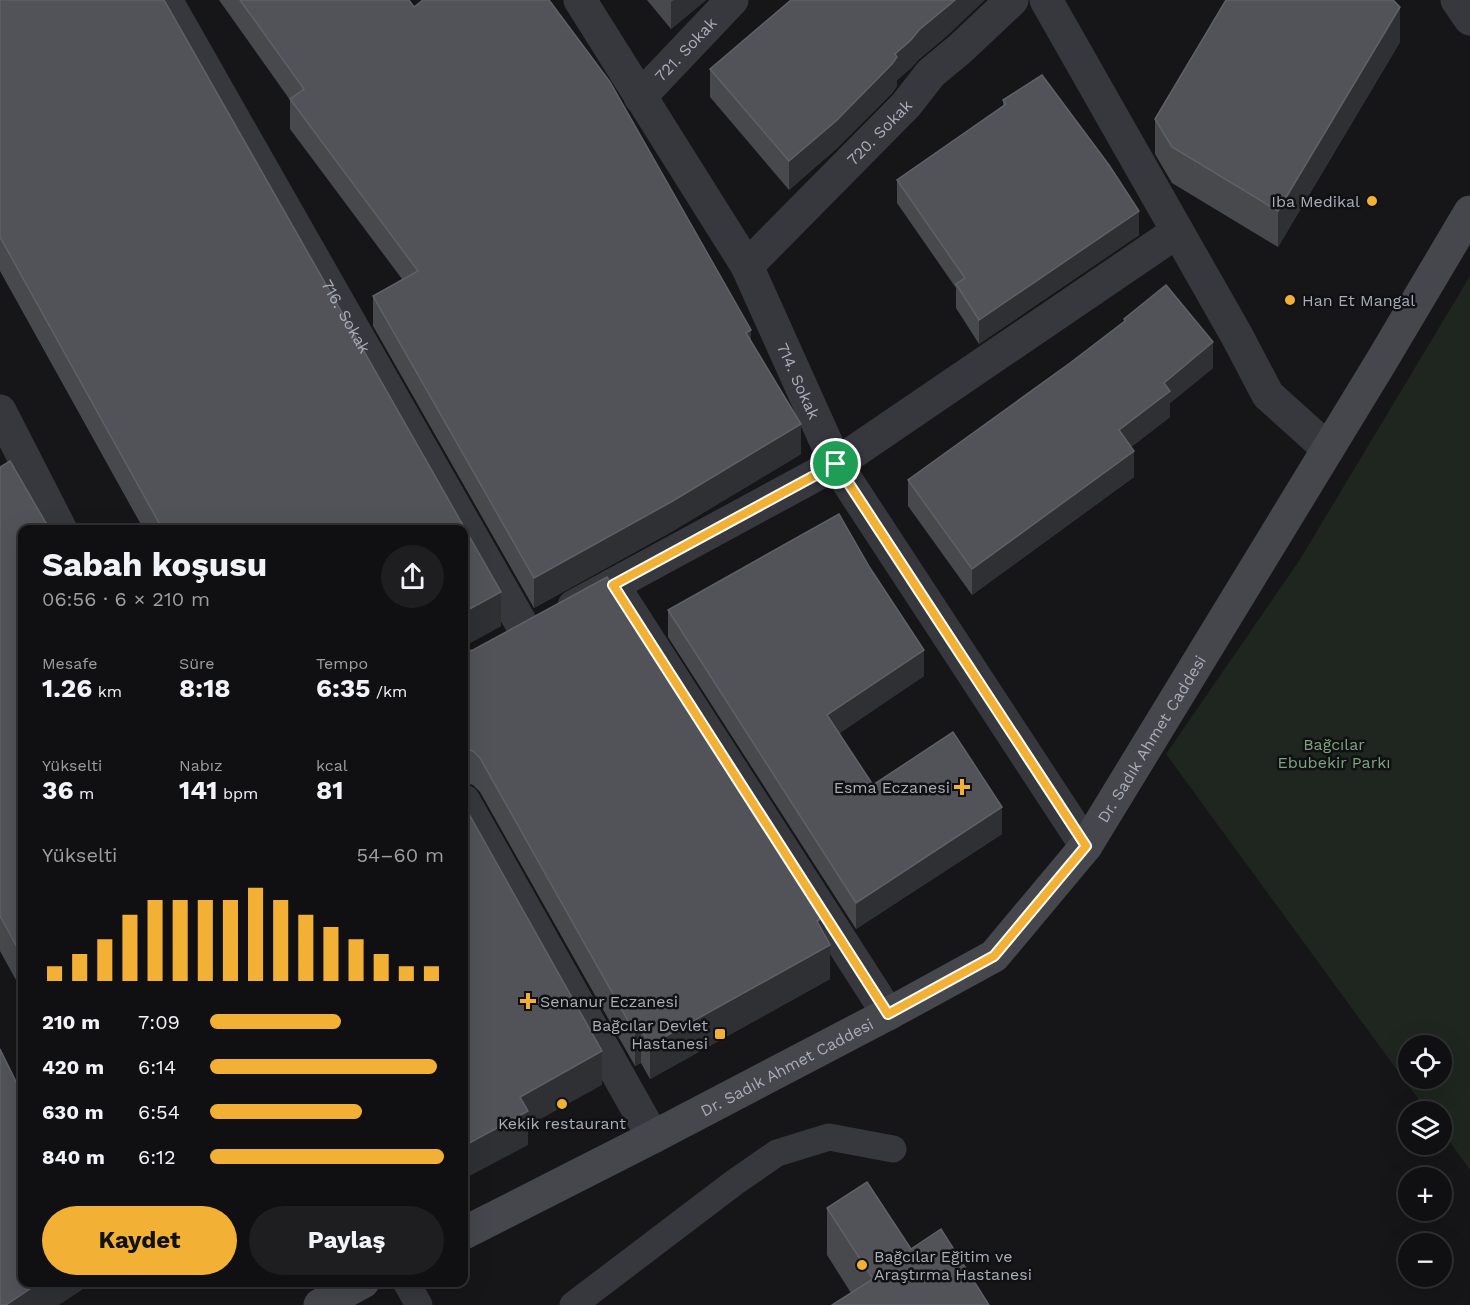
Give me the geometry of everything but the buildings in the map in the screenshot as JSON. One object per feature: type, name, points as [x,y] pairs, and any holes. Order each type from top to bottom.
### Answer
[{"type":"street","name":"716. Sokak","points":[[166,0],[454,525]]},
{"type":"street","name":"714. Sokak","points":[[580,0],[747,266],[836,464],[1086,846]]},
{"type":"street","name":"721. Sokak","points":[[640,97],[732,0]]},
{"type":"street","name":"720. Sokak","points":[[747,266],[906,105],[931,73],[1012,0]]},
{"type":"street","points":[[1046,0],[1237,336],[1268,395],[1328,449]]},
{"type":"street","points":[[1457,0],[1470,19]]},
{"type":"street","name":"Dr. Sadık Ahmet Caddesi","points":[[468,1231],[653,1137],[994,956],[1086,846],[1470,212]]},
{"type":"street","points":[[888,1014],[613,585],[836,464],[1166,240]]},
{"type":"street","points":[[0,411],[58,525]]},
{"type":"street","name":"716. Sokak","points":[[468,551],[516,638],[613,585]]},
{"type":"street","points":[[468,808],[653,1137]]},
{"type":"lane","points":[[573,1305],[735,1182],[777,1153],[829,1137],[893,1149]]},
{"type":"lane","points":[[409,1287],[419,1305]]},
{"type":"green space","name":"Bağcılar Ebubekir Parkı","points":[[1470,276],[1470,1170],[1452,1145],[1452,1101],[1420,1101],[1411,1089],[1452,1089],[1452,1035],[1398,1035],[1398,1071],[1166,754],[1299,561]]},
{"type":"place","name":"Iba Medikal","points":[[1372,201]]},
{"type":"place","name":"Han Et Mangal","points":[[1290,300]]},
{"type":"place","name":"Esma Eczanesi","points":[[962,787]]},
{"type":"place","name":"Senanur Eczanesi","points":[[528,1001]]},
{"type":"place","name":"Bağcılar Devlet Hastanesi","points":[[720,1034]]},
{"type":"place","name":"Kekik restaurant","points":[[562,1104]]},
{"type":"place","name":"Bağcılar Eğitim ve Araştırma Hastanesi","points":[[862,1265]]},
{"type":"route","points":[[836,464],[1086,846],[994,956],[888,1014],[613,585],[836,464]]}]
